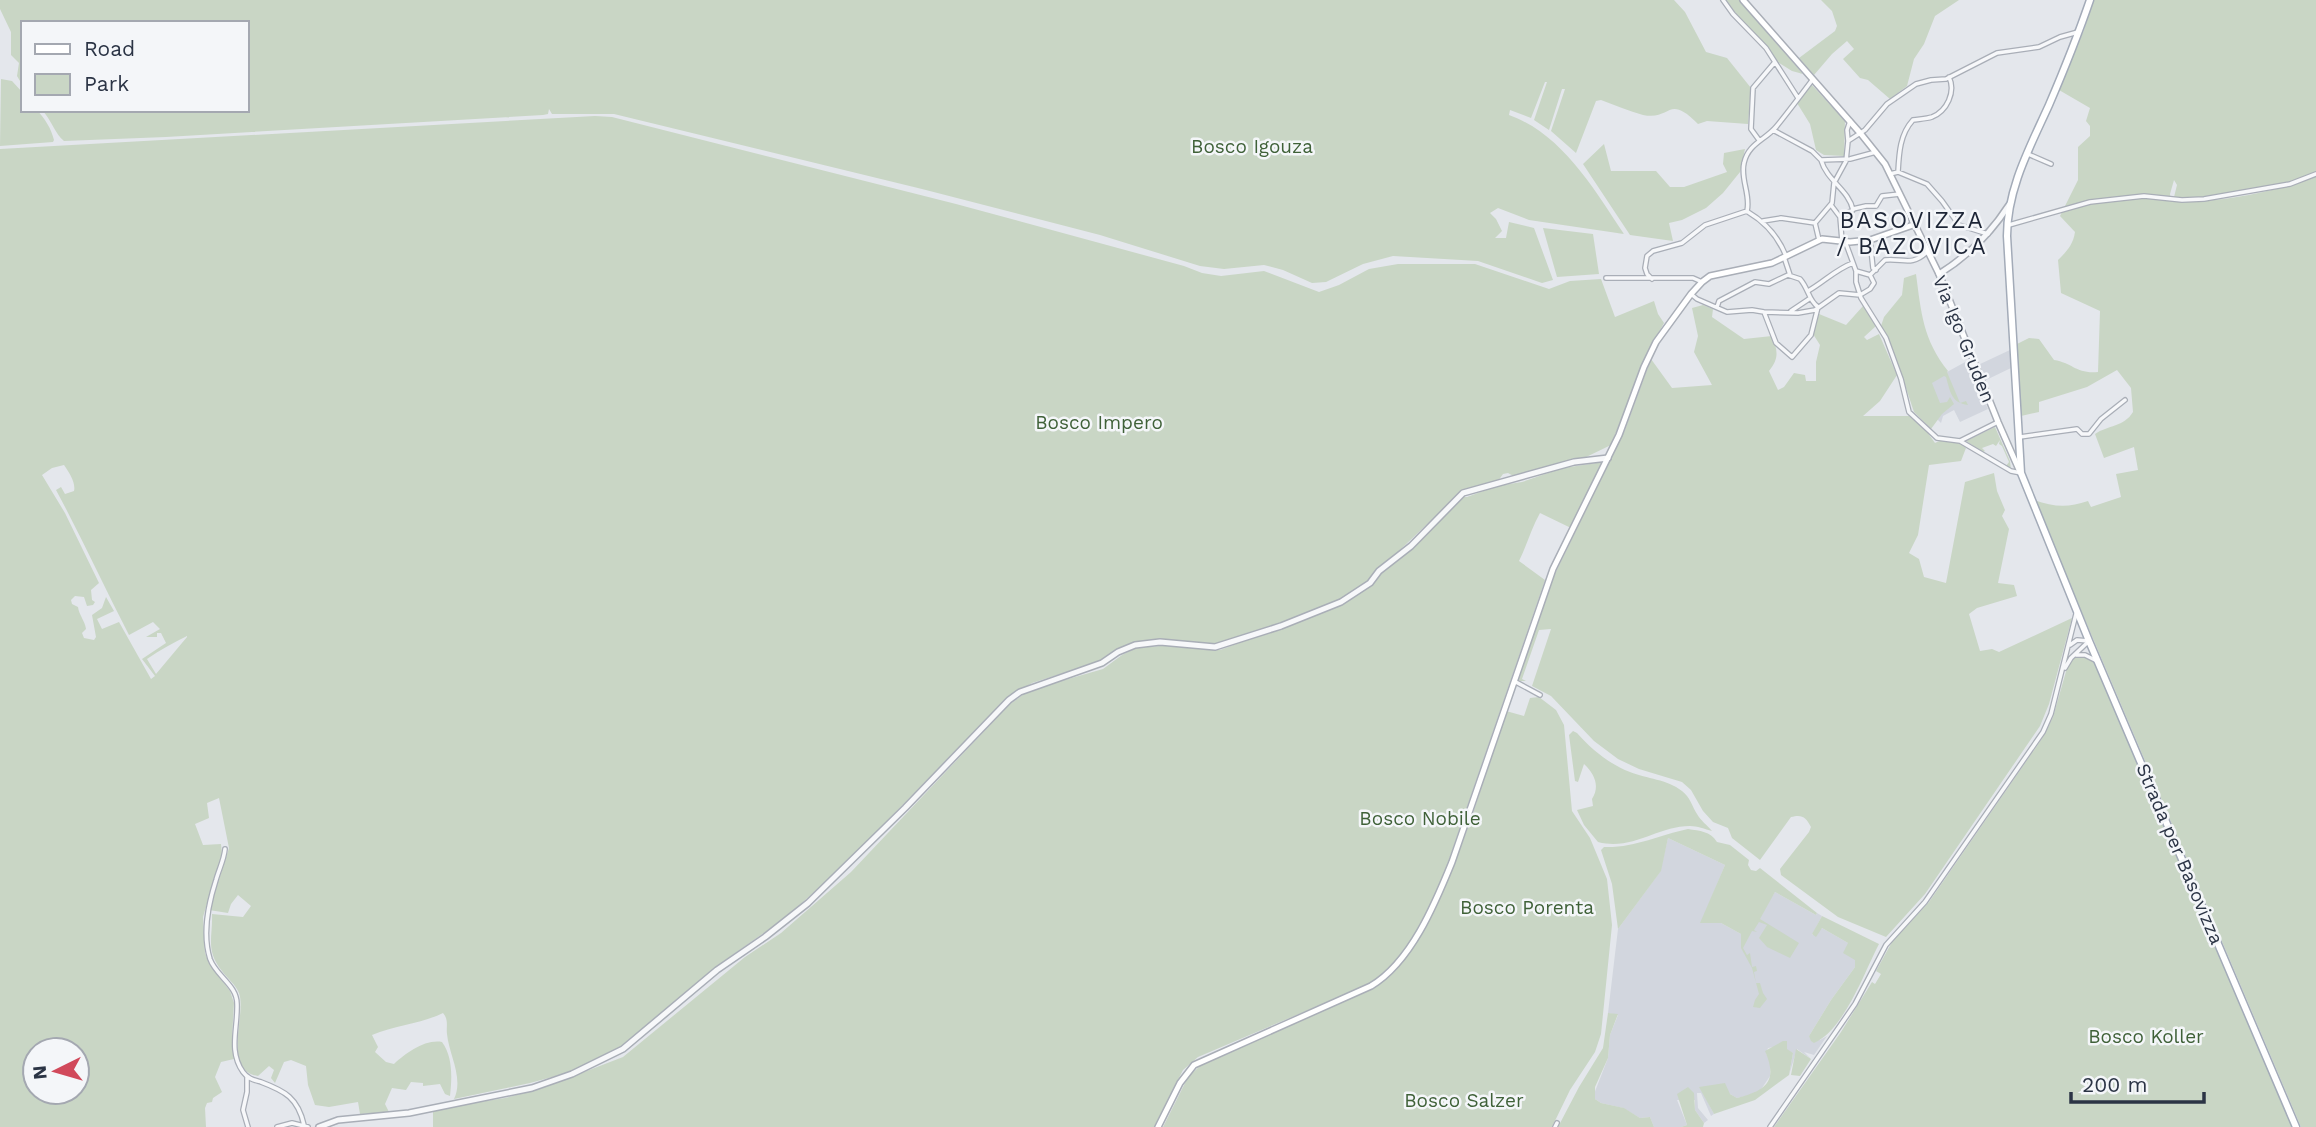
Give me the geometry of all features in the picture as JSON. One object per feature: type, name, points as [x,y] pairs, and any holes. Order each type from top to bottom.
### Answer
[{"type":"main road","name":"Via Igo Gruden","points":[[1743,0],[1861,134],[1890,174],[1939,274],[2064,580]]},
{"type":"main road","points":[[2021,473],[2007,225],[2009,205],[2080,32],[2090,0]]},
{"type":"main road","points":[[1158,1127],[1180,1083],[1194,1065],[1371,986],[1399,962],[1427,916],[1452,862],[1553,569],[1619,435],[1656,342],[1691,294],[1710,276],[1767,264],[1819,240],[1870,240],[1913,225]]},
{"type":"main road","name":"Strada per Basovizza","points":[[2064,580],[2296,1127]]},
{"type":"street","points":[[1723,0],[1733,15],[1761,42],[1798,98]]},
{"type":"street","points":[[1848,141],[1861,134],[1881,110],[1910,87],[1949,77],[1997,53],[2039,47],[2060,37],[2080,32]]},
{"type":"street","points":[[1759,140],[1751,129],[1753,88],[1775,62]]},
{"type":"street","points":[[1898,172],[1905,130],[1913,120],[1932,117],[1945,108],[1951,91],[1952,82],[1949,77]]},
{"type":"street","points":[[1747,211],[1749,199],[1743,164],[1750,149],[1773,130],[1813,79]]},
{"type":"street","points":[[1833,183],[1846,159],[1850,121]]},
{"type":"street","points":[[1773,130],[1812,150],[1821,160],[1833,183],[1831,205],[1815,223]]},
{"type":"street","points":[[1821,160],[1846,159],[1876,152]]},
{"type":"street","points":[[2028,154],[2051,164]]},
{"type":"street","points":[[1890,174],[1898,172],[1927,184],[1962,227],[1988,234]]},
{"type":"street","points":[[1996,225],[2007,225],[2090,202],[2136,196],[2193,200],[2214,198],[2290,184],[2316,174]]},
{"type":"street","points":[[1833,183],[1845,193],[1853,209]]},
{"type":"street","points":[[1840,217],[1853,209],[1876,206],[1882,196],[1900,194]]},
{"type":"street","points":[[1831,205],[1840,217],[1843,241],[1856,271],[1860,295],[1886,338],[1901,379],[1909,412],[1937,438],[1961,441],[2011,471],[2021,473]]},
{"type":"street","points":[[1939,274],[1960,260],[1988,234],[2009,205]]},
{"type":"street","points":[[1747,211],[1763,222],[1781,245],[1790,276]]},
{"type":"street","points":[[1652,279],[1647,274],[1645,264],[1647,256],[1653,251],[1682,243],[1705,225],[1747,211]]},
{"type":"street","points":[[1763,222],[1781,218],[1815,223]]},
{"type":"street","points":[[1815,223],[1819,240]]},
{"type":"street","points":[[1870,240],[1876,270]]},
{"type":"street","points":[[1870,275],[1885,260],[1905,262],[1919,259],[1927,252]]},
{"type":"street","points":[[1808,291],[1841,267],[1853,263]]},
{"type":"street","points":[[1691,294],[1727,312],[1804,312],[1818,307],[1839,293],[1860,295],[1874,286],[1870,275],[1856,271]]},
{"type":"street","points":[[1717,307],[1719,301],[1755,282],[1769,285],[1790,276],[1800,279],[1808,291],[1809,299],[1818,307]]},
{"type":"street","points":[[1606,278],[1693,278],[1702,282]]},
{"type":"street","points":[[1791,311],[1809,299]]},
{"type":"street","points":[[1765,312],[1776,343],[1792,357],[1811,335],[1818,307]]},
{"type":"street","points":[[2018,438],[2077,429],[2087,435],[2101,419],[2125,400]]},
{"type":"street","points":[[1961,441],[1998,422]]},
{"type":"street","points":[[319,1127],[338,1121],[409,1113],[532,1088],[609,1057],[634,1041],[717,970],[808,903],[905,808],[1009,699],[1020,692],[1102,663],[1135,645],[1160,642],[1216,647],[1281,626],[1354,595],[1411,546],[1463,493],[1574,462],[1608,458]]},
{"type":"street","points":[[1770,1127],[1855,1004],[1886,945],[1925,902],[2039,738],[2051,714],[2077,612]]},
{"type":"street","points":[[2068,646],[2077,640],[2089,641]]},
{"type":"street","points":[[2060,682],[2067,663],[2089,641]]},
{"type":"street","points":[[2074,656],[2088,656],[2099,664]]},
{"type":"street","points":[[1513,680],[1540,695]]},
{"type":"street","points":[[225,849],[207,911],[208,948],[212,964],[237,999],[236,1058],[247,1076],[243,1110],[248,1127]]},
{"type":"street","points":[[247,1076],[286,1092],[306,1126]]},
{"type":"street","points":[[276,1127],[292,1123],[306,1126]]},
{"type":"shaded area","points":[[2010,350],[2011,368],[1984,381],[1978,365]]},
{"type":"shaded area","points":[[1967,361],[1988,409],[1960,422],[1954,410],[1943,416],[1941,423],[1937,419],[1927,383]]},
{"type":"shaded area","points":[[1668,838],[1725,865],[1701,923],[1721,923],[1741,934],[1742,942],[1775,892],[1822,916],[1812,935],[1822,928],[1848,943],[1856,960],[1855,967],[1809,1036],[1820,1040],[1827,1036],[1814,1055],[1804,1052],[1811,1059],[1797,1049],[1789,1075],[1793,1053],[1774,1047],[1768,1048],[1766,1053],[1770,1061],[1770,1076],[1755,1094],[1737,1098],[1700,1087],[1714,1114],[1711,1116],[1701,1093],[1697,1093],[1698,1108],[1708,1120],[1704,1123],[1695,1110],[1695,1100],[1677,1100],[1687,1125],[1654,1127],[1650,1117],[1640,1118],[1623,1108],[1601,1103],[1595,1099],[1594,1094],[1608,1058],[1610,1035],[1618,1015],[1608,1013],[1618,929],[1660,872]]},
{"type":"green space","name":"Bosco Igouza","points":[[0,0],[1674,0],[1685,12],[1706,52],[1727,58],[1751,88],[1748,124],[1707,121],[1698,124],[1680,110],[1652,116],[1601,100],[1596,101],[1576,153],[1551,131],[1565,89],[1562,89],[1549,130],[1534,120],[1547,82],[1531,118],[1510,110],[1509,115],[1545,135],[1561,149],[1601,199],[1624,234],[1529,220],[1498,208],[1490,213],[1502,231],[1495,238],[1506,238],[1509,222],[1534,228],[1553,280],[1542,283],[1478,261],[1393,256],[1363,264],[1326,282],[1312,283],[1264,265],[1224,269],[1200,266],[1100,235],[614,114],[552,114],[549,109],[548,114],[543,115],[64,141],[44,112],[248,112],[248,21],[21,21],[21,83],[17,76],[19,63],[11,55],[11,32],[0,9]]},
{"type":"green space","points":[[1726,0],[1739,0],[1803,74],[1776,61],[1768,47]]},
{"type":"green space","points":[[1821,0],[1959,0],[1935,16],[1924,44],[1914,59],[1907,86],[1890,99],[1868,80],[1860,78],[1843,59],[1854,49],[1847,41],[1814,75],[1799,58],[1835,31],[1837,26],[1832,11]]},
{"type":"green space","points":[[2093,0],[2316,0],[2316,172],[2265,188],[2227,196],[2174,197],[2177,185],[2174,180],[2170,194],[2171,201],[2226,199],[2264,192],[2316,176],[2316,1127],[2301,1127],[2034,500],[2061,506],[2088,501],[2091,507],[2121,497],[2116,474],[2138,470],[2134,447],[2104,458],[2095,434],[2120,423],[2133,412],[2131,388],[2117,370],[2087,387],[2039,402],[2039,412],[2021,416],[2017,344],[2029,338],[2039,339],[2054,360],[2079,370],[2098,372],[2100,311],[2061,293],[2058,260],[2074,237],[2075,232],[2060,216],[2078,180],[2078,147],[2090,136],[2090,126],[2086,121],[2090,108],[2059,90],[2084,30]]},
{"type":"green space","points":[[1,79],[12,81],[21,91],[21,112],[39,112],[54,140],[0,146]]},
{"type":"green space","points":[[1811,84],[1845,121],[1844,156],[1824,155],[1816,150],[1810,124],[1797,103]]},
{"type":"green space","name":"Bosco Impero","points":[[612,117],[956,204],[1202,273],[1221,276],[1264,271],[1319,292],[1369,269],[1398,264],[1475,264],[1549,289],[1570,281],[1601,279],[1615,317],[1654,301],[1664,323],[1648,352],[1611,445],[1582,459],[1565,461],[1517,478],[1508,473],[1503,474],[1498,481],[1462,491],[1362,586],[1343,599],[1287,622],[1215,644],[1158,639],[1133,642],[1101,661],[1032,683],[1004,701],[841,868],[785,918],[731,956],[618,1050],[567,1073],[454,1099],[457,1075],[448,1042],[447,1021],[443,1013],[372,1035],[378,1047],[375,1052],[386,1062],[394,1064],[410,1051],[423,1045],[442,1042],[450,1061],[450,1096],[445,1094],[440,1084],[423,1086],[423,1083],[411,1082],[406,1090],[392,1088],[385,1104],[389,1112],[360,1114],[358,1102],[329,1107],[315,1105],[308,1085],[306,1066],[291,1060],[284,1062],[275,1083],[271,1078],[274,1070],[269,1066],[258,1076],[247,1072],[238,1053],[241,1003],[239,993],[217,963],[212,950],[212,914],[243,917],[251,906],[238,895],[228,913],[209,910],[229,848],[219,798],[207,803],[209,818],[195,824],[203,845],[221,844],[222,854],[203,917],[205,953],[209,963],[230,991],[234,1003],[234,1059],[221,1062],[215,1077],[222,1092],[213,1098],[212,1102],[207,1103],[206,1127],[0,1127],[0,149]],"holes":[[[64,465],[70,474],[74,491],[65,494],[61,487],[56,490],[129,635],[153,622],[160,629],[146,637],[157,637],[157,633],[161,633],[166,643],[142,659],[155,676],[151,679],[119,622],[102,629],[97,619],[114,611],[106,597],[102,608],[92,615],[96,637],[94,640],[84,638],[82,633],[86,629],[78,607],[72,604],[71,600],[75,596],[84,597],[87,606],[93,605],[95,602],[92,600],[91,590],[99,583],[65,513],[42,475],[52,468]],[[187,637],[156,674],[147,659]]]},
{"type":"green space","points":[[1604,144],[1611,171],[1656,171],[1670,187],[1684,187],[1727,172],[1723,164],[1724,153],[1745,149],[1740,172],[1723,193],[1706,208],[1682,220],[1669,223],[1673,241],[1630,235],[1583,164]]},
{"type":"green space","points":[[1543,228],[1593,234],[1599,274],[1557,277]]},
{"type":"green space","points":[[1916,274],[1928,337],[1948,371],[1960,403],[1952,395],[1946,377],[1932,383],[1940,403],[1947,402],[1950,397],[1954,404],[1931,429],[1914,412],[1898,364],[1881,326],[1884,317],[1902,295],[1904,278]]},
{"type":"green space","points":[[1703,305],[1713,309],[1712,317],[1744,339],[1772,336],[1776,355],[1775,363],[1769,371],[1778,390],[1784,387],[1794,373],[1805,375],[1806,381],[1816,381],[1820,345],[1813,334],[1819,314],[1846,325],[1863,306],[1876,326],[1864,337],[1867,340],[1879,334],[1897,375],[1880,401],[1863,416],[1909,416],[1925,429],[1935,443],[1951,441],[1966,448],[1961,461],[1929,465],[1918,535],[1909,553],[1919,559],[1924,577],[1946,583],[1965,482],[1994,473],[1997,491],[2005,510],[2002,516],[2009,529],[1998,583],[2014,585],[2017,596],[1977,608],[1969,614],[1980,651],[1992,649],[1999,652],[2072,618],[2049,704],[2040,726],[1925,894],[1886,937],[1838,917],[1781,875],[1780,869],[1811,827],[1803,817],[1791,817],[1760,860],[1732,838],[1728,828],[1713,822],[1691,790],[1682,782],[1639,769],[1618,759],[1594,741],[1551,696],[1532,686],[1551,629],[1539,630],[1522,679],[1526,681],[1520,681],[1518,678],[1552,580],[1625,430],[1651,359],[1672,388],[1712,385],[1694,352],[1698,336],[1692,308]]},
{"type":"green space","points":[[1995,427],[2010,461],[2011,470],[2006,466],[2009,462],[1999,444],[2000,440],[1996,446],[1993,444],[1982,448],[1985,451],[1983,452],[1966,441]]},
{"type":"green space","name":"Bosco Nobile","points":[[1603,462],[1571,528],[1540,513],[1519,561],[1545,580],[1445,871],[1423,919],[1405,949],[1394,963],[1367,985],[1198,1057],[1183,1070],[1154,1127],[433,1127],[433,1112],[442,1108],[505,1098],[540,1089],[623,1057],[745,957],[781,933],[851,872],[1010,704],[1030,690],[1103,669],[1136,648],[1171,645],[1220,650],[1344,604],[1373,584],[1380,573],[1415,545],[1461,497],[1522,482],[1563,468]]},
{"type":"green space","name":"Bosco Koller","points":[[2082,656],[2095,664],[2292,1127],[1774,1127],[1841,1032],[1872,982],[1875,984],[1881,974],[1876,971],[1892,942],[1929,902],[2043,737],[2053,717],[2067,668],[2072,659]]},
{"type":"green space","points":[[1539,697],[1556,710],[1564,725],[1572,811],[1590,838],[1607,879],[1612,925],[1601,1034],[1595,1052],[1570,1090],[1552,1127],[1163,1127],[1188,1077],[1201,1065],[1367,991],[1387,979],[1397,969],[1409,953],[1451,872],[1506,711],[1524,716],[1530,698]]},
{"type":"green space","points":[[1573,731],[1594,750],[1622,769],[1670,784],[1682,791],[1712,831],[1693,826],[1678,827],[1634,841],[1611,844],[1598,842],[1584,825],[1577,810],[1593,806],[1596,785],[1591,772],[1584,764],[1578,782],[1575,781],[1569,735]]},
{"type":"green space","points":[[1688,829],[1704,832],[1717,842],[1730,845],[1749,860],[1751,870],[1760,868],[1817,913],[1816,915],[1775,892],[1760,919],[1799,943],[1790,958],[1767,947],[1759,938],[1767,925],[1759,922],[1754,930],[1757,932],[1752,931],[1743,948],[1747,955],[1750,953],[1752,967],[1756,966],[1756,983],[1752,968],[1741,948],[1741,934],[1721,923],[1700,923],[1725,865],[1668,838],[1661,871],[1618,929],[1612,884],[1601,850],[1604,847],[1637,843]]},
{"type":"green space","points":[[1822,916],[1879,944],[1844,1014],[1825,1036],[1814,1043],[1809,1036],[1855,967],[1855,960],[1843,953],[1848,943],[1822,928],[1816,937],[1812,934]]},
{"type":"green space","points":[[1756,983],[1760,983],[1767,999],[1760,1008],[1753,1007],[1759,994]]},
{"type":"green space","points":[[1608,1013],[1618,1014],[1610,1035],[1608,1058],[1595,1087],[1595,1099],[1624,1108],[1640,1118],[1650,1117],[1654,1127],[1558,1127],[1603,1048]]},
{"type":"green space","points":[[1787,1041],[1787,1049],[1793,1053],[1789,1075],[1755,1100],[1714,1114],[1699,1087],[1725,1083],[1730,1094],[1737,1098],[1755,1092],[1766,1084],[1769,1078],[1769,1062],[1765,1051]]},
{"type":"green space","points":[[1796,1049],[1811,1059],[1800,1076],[1791,1075]]},
{"type":"green space","points":[[1688,1087],[1694,1093],[1695,1110],[1704,1123],[1703,1127],[1681,1127],[1687,1125],[1677,1094]]},
{"type":"district","name":"BASOVIZZA / BAZOVICA","points":[[1912,233]]},
{"type":"park label","name":"Bosco Porenta","points":[[1527,907]]},
{"type":"park label","name":"Bosco Salzer","points":[[1464,1100]]}]
